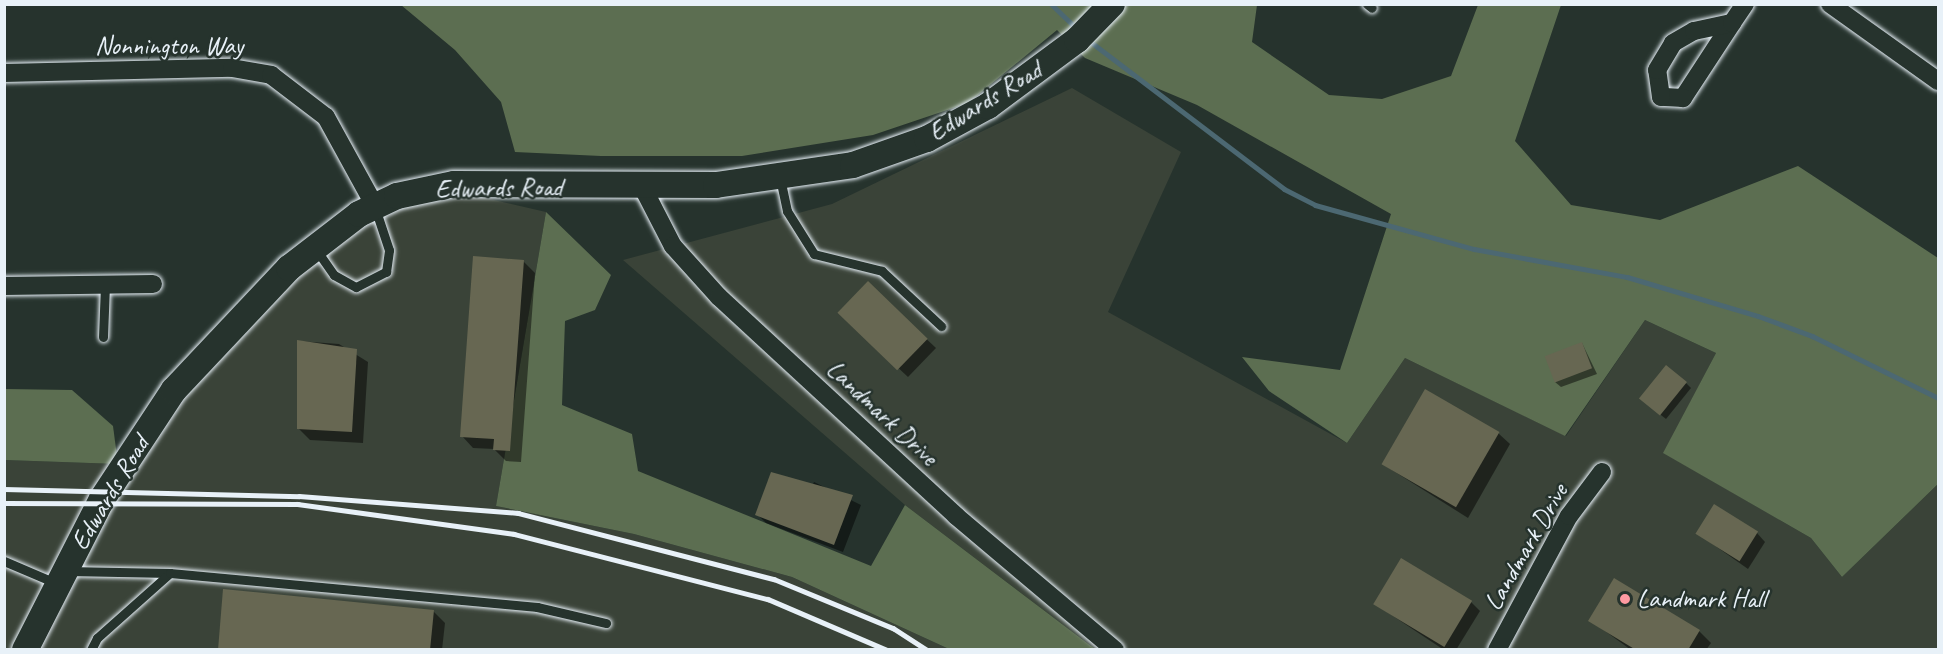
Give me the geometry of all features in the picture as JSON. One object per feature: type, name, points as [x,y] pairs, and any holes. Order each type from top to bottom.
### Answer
[{"type":"main road","name":"Edwards Road","points":[[24,650],[102,499],[174,390],[314,247],[375,206],[415,190],[454,184],[643,188],[780,178],[852,165],[927,139],[988,106],[1086,31],[1112,4]]},
{"type":"street","points":[[1732,23],[1694,31],[1673,43],[1657,70],[1661,96],[1683,98],[1745,4]]},
{"type":"street","points":[[1830,4],[1938,81]]},
{"type":"street","name":"Nonnington Way","points":[[4,73],[232,68],[271,75],[326,117],[375,206]]},
{"type":"street","name":"Landmark Drive","points":[[643,188],[674,246],[719,297],[956,516],[1115,650]]},
{"type":"street","points":[[4,286],[153,284]]},
{"type":"street","name":"Landmark Drive","points":[[1497,650],[1569,516],[1602,472]]},
{"type":"lane","points":[[780,178],[787,211],[814,254],[882,271],[941,326]]},
{"type":"lane","points":[[314,247],[334,275],[356,287],[386,272],[389,250],[375,206]]},
{"type":"lane","points":[[103,337],[105,285]]},
{"type":"lane","points":[[4,561],[61,577],[170,573],[537,607],[606,623]]},
{"type":"lane","points":[[91,650],[97,638],[170,573]]},
{"type":"shaded area","points":[[1072,88],[1181,152],[1108,312],[1347,443],[1405,358],[1566,436],[1645,320],[1716,353],[1664,453],[1811,538],[1842,577],[1938,484],[1938,649],[1095,649],[905,505],[623,260],[832,204]]},
{"type":"shaded area","points":[[434,186],[546,212],[496,506],[634,534],[792,577],[949,649],[5,650],[5,460],[118,464],[289,268]]},
{"type":"green space","points":[[401,5],[1257,5],[1252,42],[1329,95],[1382,99],[1451,76],[1478,5],[1561,5],[1515,141],[1571,205],[1660,220],[1798,166],[1938,258],[1938,484],[1842,577],[1811,538],[1663,453],[1716,353],[1645,320],[1565,436],[1405,358],[1347,443],[1269,391],[1242,357],[1340,370],[1391,214],[1197,105],[1085,58],[1057,30],[968,103],[873,135],[742,156],[601,156],[515,152],[501,102],[455,50]]},
{"type":"green space","points":[[546,212],[611,275],[595,310],[565,321],[562,405],[632,434],[638,471],[871,566],[905,505],[1095,649],[949,649],[792,577],[634,534],[496,506]]},
{"type":"green space","points":[[5,389],[72,390],[113,426],[118,464],[5,460]]},
{"type":"building","points":[[473,256],[524,260],[510,451],[493,450],[494,439],[460,437]]},
{"type":"building","points":[[868,281],[928,339],[897,370],[837,313]]},
{"type":"building","points":[[297,340],[357,349],[352,432],[297,429]]},
{"type":"building","points":[[1582,342],[1592,368],[1555,382],[1545,356]]},
{"type":"building","points":[[1666,365],[1687,382],[1660,415],[1639,398]]},
{"type":"building","points":[[1425,389],[1499,432],[1456,507],[1382,464]]},
{"type":"building","points":[[771,472],[853,495],[834,545],[755,515]]},
{"type":"building","points":[[1714,504],[1758,532],[1740,561],[1695,534]]},
{"type":"building","points":[[1401,558],[1472,601],[1444,647],[1373,604]]},
{"type":"building","name":"Landmark Hall","points":[[1614,578],[1700,630],[1688,650],[1636,650],[1588,621]]},
{"type":"building","points":[[223,589],[434,610],[430,650],[218,650]]},
{"type":"waterway","points":[[1051,4],[1077,29]]},
{"type":"waterway","points":[[1088,40],[1284,189],[1315,205],[1474,249],[1627,277],[1758,316],[1812,336],[1938,398]]},
{"type":"railway","points":[[4,489],[299,496],[518,513],[774,579],[893,628],[927,650]]},
{"type":"railway","points":[[4,503],[298,504],[514,534],[768,599],[887,650]]},
{"type":"place","name":"Landmark Hall","points":[[1625,599]]}]
